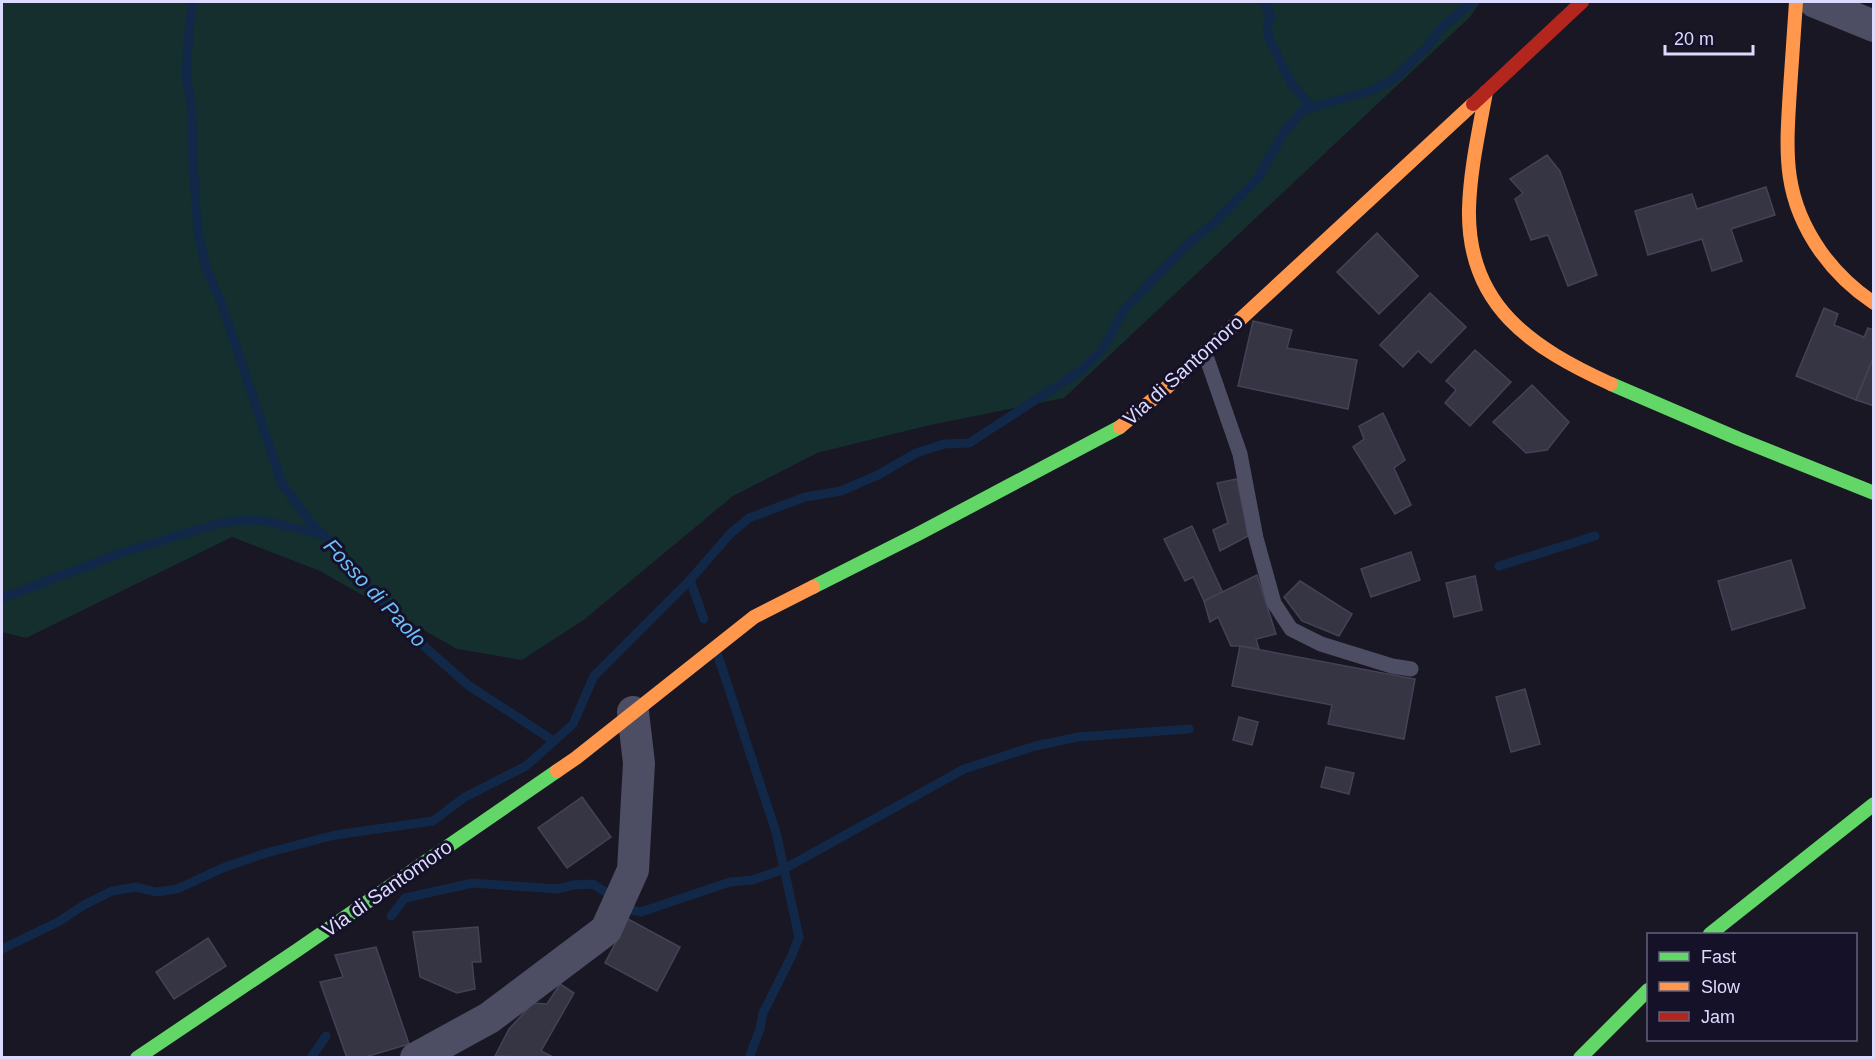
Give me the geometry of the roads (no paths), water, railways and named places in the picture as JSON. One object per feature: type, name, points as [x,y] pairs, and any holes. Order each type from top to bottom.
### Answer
[{"type":"street","name":"Via di Santomoro","points":[[137,1058],[576,758],[754,617],[918,534],[1122,426],[1166,390],[1582,2]]},
{"type":"street","points":[[1796,2],[1787,140],[1788,175],[1795,204],[1810,236],[1827,262],[1847,284],[1874,303]]},
{"type":"street","points":[[1815,2],[1874,26]]},
{"type":"street","points":[[1486,92],[1472,177],[1471,230],[1474,255],[1482,279],[1495,302],[1513,323],[1536,343],[1596,378],[1778,456],[1874,493]]},
{"type":"street","points":[[416,1058],[489,1018],[606,930],[633,870],[639,763],[633,712]]},
{"type":"street","points":[[1711,933],[1874,804]]},
{"type":"street","points":[[1580,1058],[1647,991]]},
{"type":"lane","points":[[1205,352],[1240,454],[1256,538],[1274,603],[1291,629],[1321,644],[1392,666],[1412,669]]},
{"type":"waterway","points":[[193,2],[186,72],[192,112],[198,231],[205,265],[223,308],[282,484],[310,522],[426,648],[468,685],[554,741]]},
{"type":"waterway","points":[[1264,2],[1271,17],[1267,25],[1269,38],[1291,83],[1312,108]]},
{"type":"waterway","points":[[2,949],[58,922],[112,891],[136,887],[156,892],[177,889],[225,867],[266,853],[335,835],[433,821],[465,797],[526,766],[573,724],[594,676],[690,580],[730,534],[749,518],[805,497],[841,491],[878,475],[916,453],[944,444],[969,443],[1082,370],[1102,350],[1124,310],[1189,243],[1213,224],[1258,178],[1284,132],[1303,110],[1373,90],[1395,78],[1428,46],[1441,28],[1472,2]]},
{"type":"waterway","name":"Fosso di Paolo","points":[[2,598],[124,552],[217,524],[242,520],[265,521],[323,535]]},
{"type":"waterway","points":[[1499,566],[1595,536]]},
{"type":"waterway","points":[[690,580],[704,619]]},
{"type":"waterway","points":[[718,656],[776,832],[799,937],[763,1013],[760,1029],[749,1058]]},
{"type":"waterway","points":[[391,916],[405,898],[473,883],[557,889],[593,884],[607,893],[622,908],[641,912],[730,882],[753,880],[784,869],[964,769],[1035,746],[1078,737],[1189,729]]},
{"type":"waterway","points":[[311,1058],[326,1036]]}]
